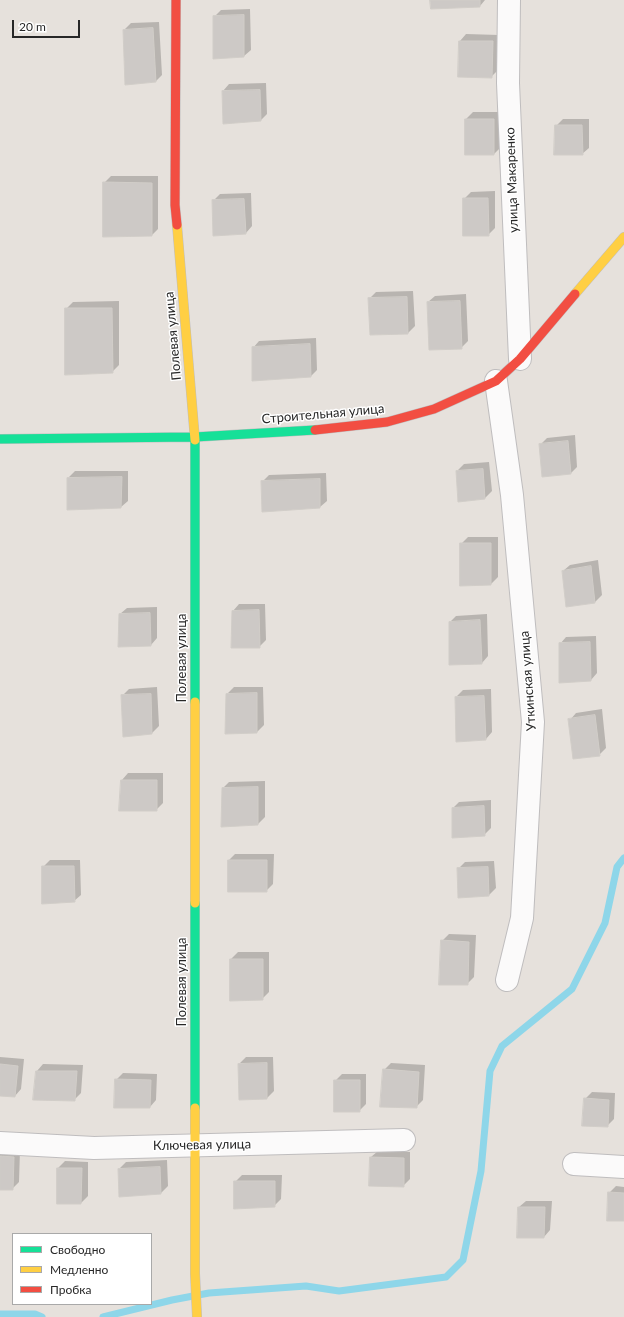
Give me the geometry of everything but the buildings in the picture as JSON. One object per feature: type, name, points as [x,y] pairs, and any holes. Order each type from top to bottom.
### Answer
[{"type":"street","name":"Полевая улица","points":[[176,0],[175,205],[195,437],[195,1273],[197,1317]]},
{"type":"street","name":"улица Макаренко","points":[[509,0],[508,83],[520,359]]},
{"type":"street","name":"Строительная улица","points":[[0,439],[195,437],[332,428],[387,422],[434,409],[496,381],[520,359],[624,237]]},
{"type":"street","name":"Уткинская улица","points":[[496,381],[512,494],[533,722],[522,918],[507,980]]},
{"type":"street","name":"Ключевая улица","points":[[0,1142],[94,1148],[195,1144],[404,1140]]},
{"type":"street","points":[[574,1164],[624,1167]]},
{"type":"waterway","points":[[152,1305],[209,1293],[306,1286],[339,1291],[446,1277],[463,1260],[481,1171],[490,1071],[502,1046],[572,989],[605,923],[617,867],[624,858]]},
{"type":"waterway","points":[[103,1317],[152,1305]]},
{"type":"waterway","points":[[0,1314],[35,1314],[42,1317]]},
{"type":"traffic: fast","points":[[0,439],[195,437],[315,430]]},
{"type":"traffic: fast","points":[[195,440],[195,702]]},
{"type":"traffic: fast","points":[[195,903],[195,1108]]},
{"type":"traffic: slow","points":[[177,225],[195,440]]},
{"type":"traffic: slow","points":[[575,294],[624,237]]},
{"type":"traffic: slow","points":[[195,702],[195,903]]},
{"type":"traffic: slow","points":[[195,1108],[195,1273],[197,1317]]},
{"type":"traffic: jam","points":[[176,0],[175,205],[177,225]]},
{"type":"traffic: jam","points":[[315,430],[387,422],[434,409],[496,381],[520,359],[575,294]]}]
